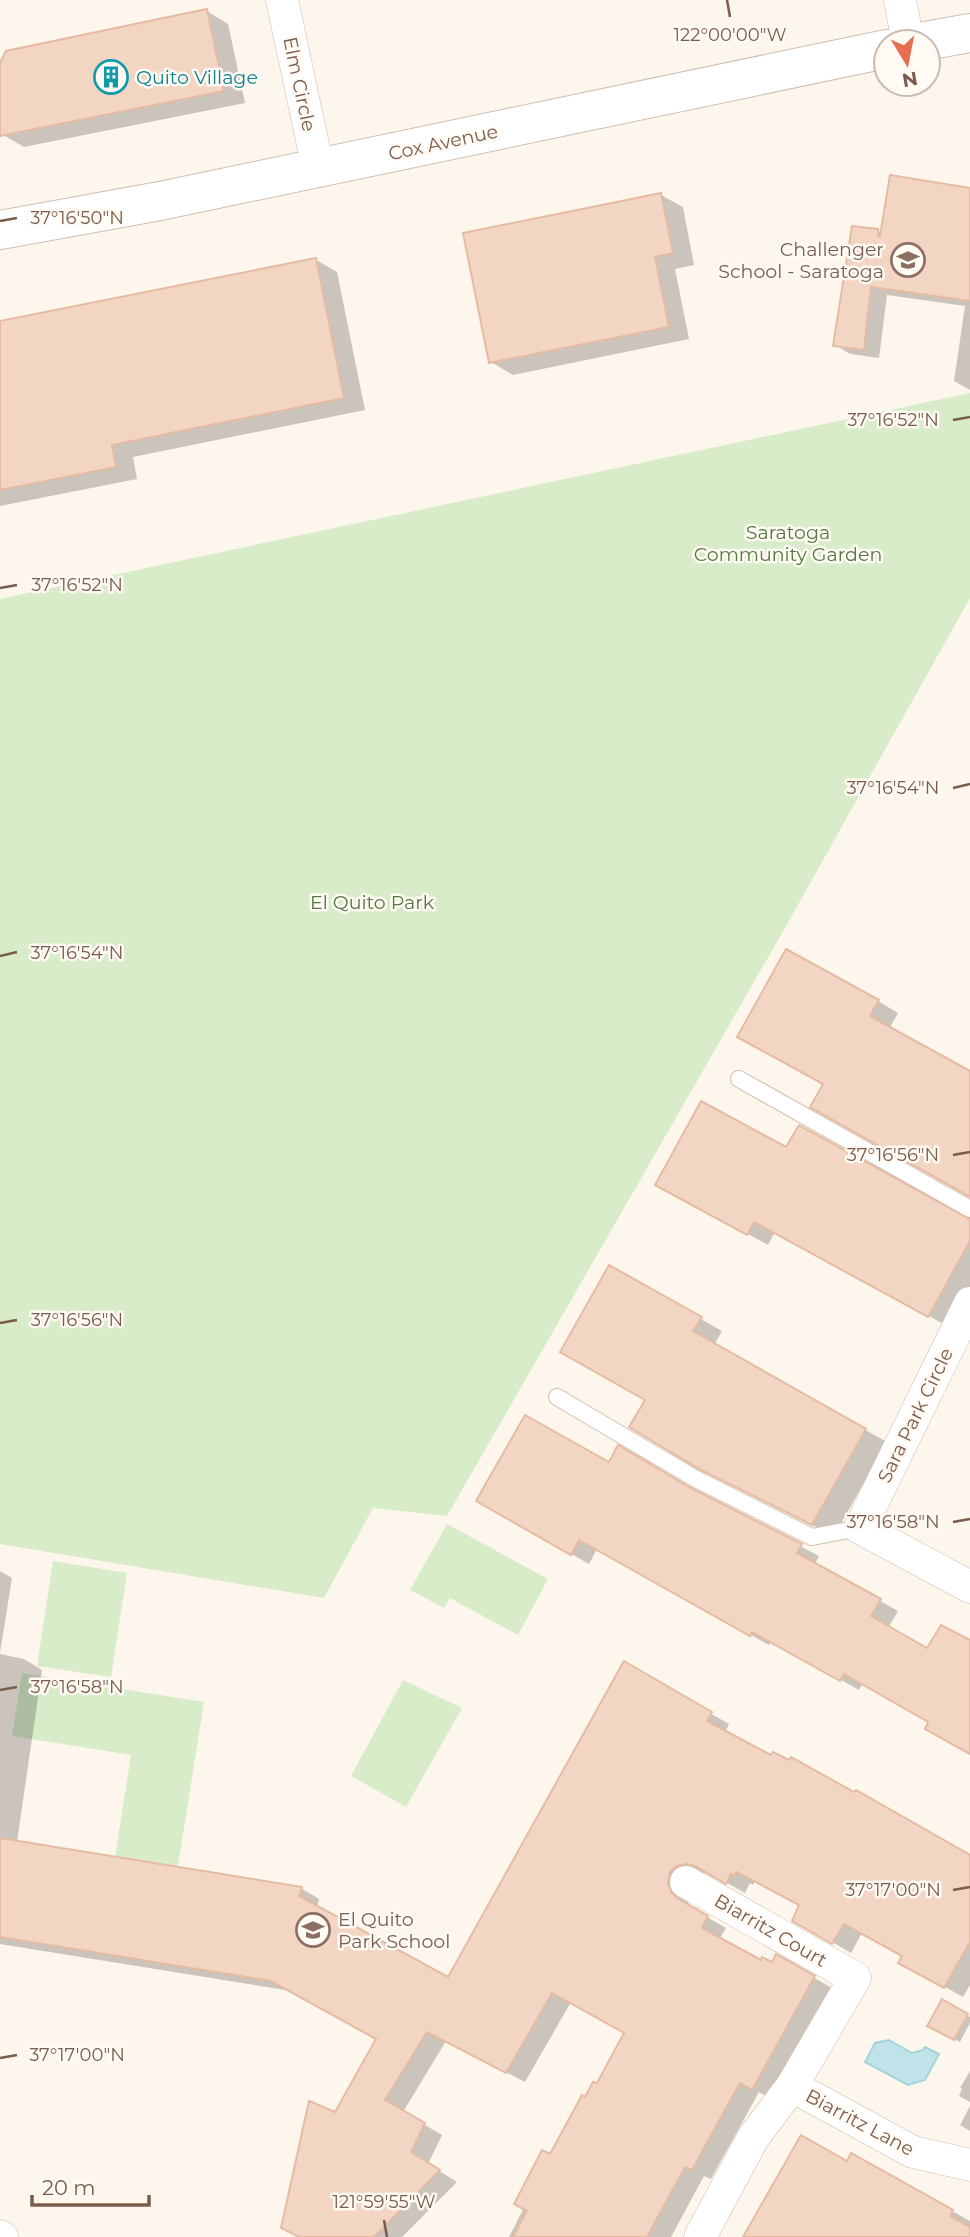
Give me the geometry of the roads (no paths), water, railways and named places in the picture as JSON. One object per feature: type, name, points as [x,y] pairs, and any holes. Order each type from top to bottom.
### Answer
[{"type":"street","name":"Elm Circle","points":[[282,0],[318,168]]},
{"type":"street","points":[[900,0],[905,28]]},
{"type":"street","points":[[942,38],[970,33]]},
{"type":"street","name":"Cox Avenue","points":[[0,230],[318,168],[872,52]]},
{"type":"street","name":"Sara Park Circle","points":[[860,1528],[970,1303]]},
{"type":"street","points":[[860,1528],[970,1587]]},
{"type":"street","name":"Biarritz Court","points":[[686,1882],[855,1978]]},
{"type":"street","name":"Biarritz Lane","points":[[700,2237],[753,2138],[792,2086],[855,1978]]},
{"type":"street","name":"Biarritz Lane","points":[[792,2086],[913,2152],[970,2165]]},
{"type":"lane","points":[[739,1079],[970,1209]]},
{"type":"lane","points":[[557,1396],[696,1479],[812,1537],[860,1528]]},
{"type":"water","points":[[889,2040],[912,2053],[925,2047],[939,2054],[925,2080],[908,2085],[865,2062],[875,2043]]},
{"type":"place","name":"Quito Village","points":[[111,77]]},
{"type":"place","name":"Challenger School - Saratoga","points":[[908,260]]},
{"type":"place","name":"El Quito Park School","points":[[313,1930]]},
{"type":"park label","name":"Saratoga Community Garden","points":[[788,543]]},
{"type":"park label","name":"El Quito Park","points":[[372,902]]}]
